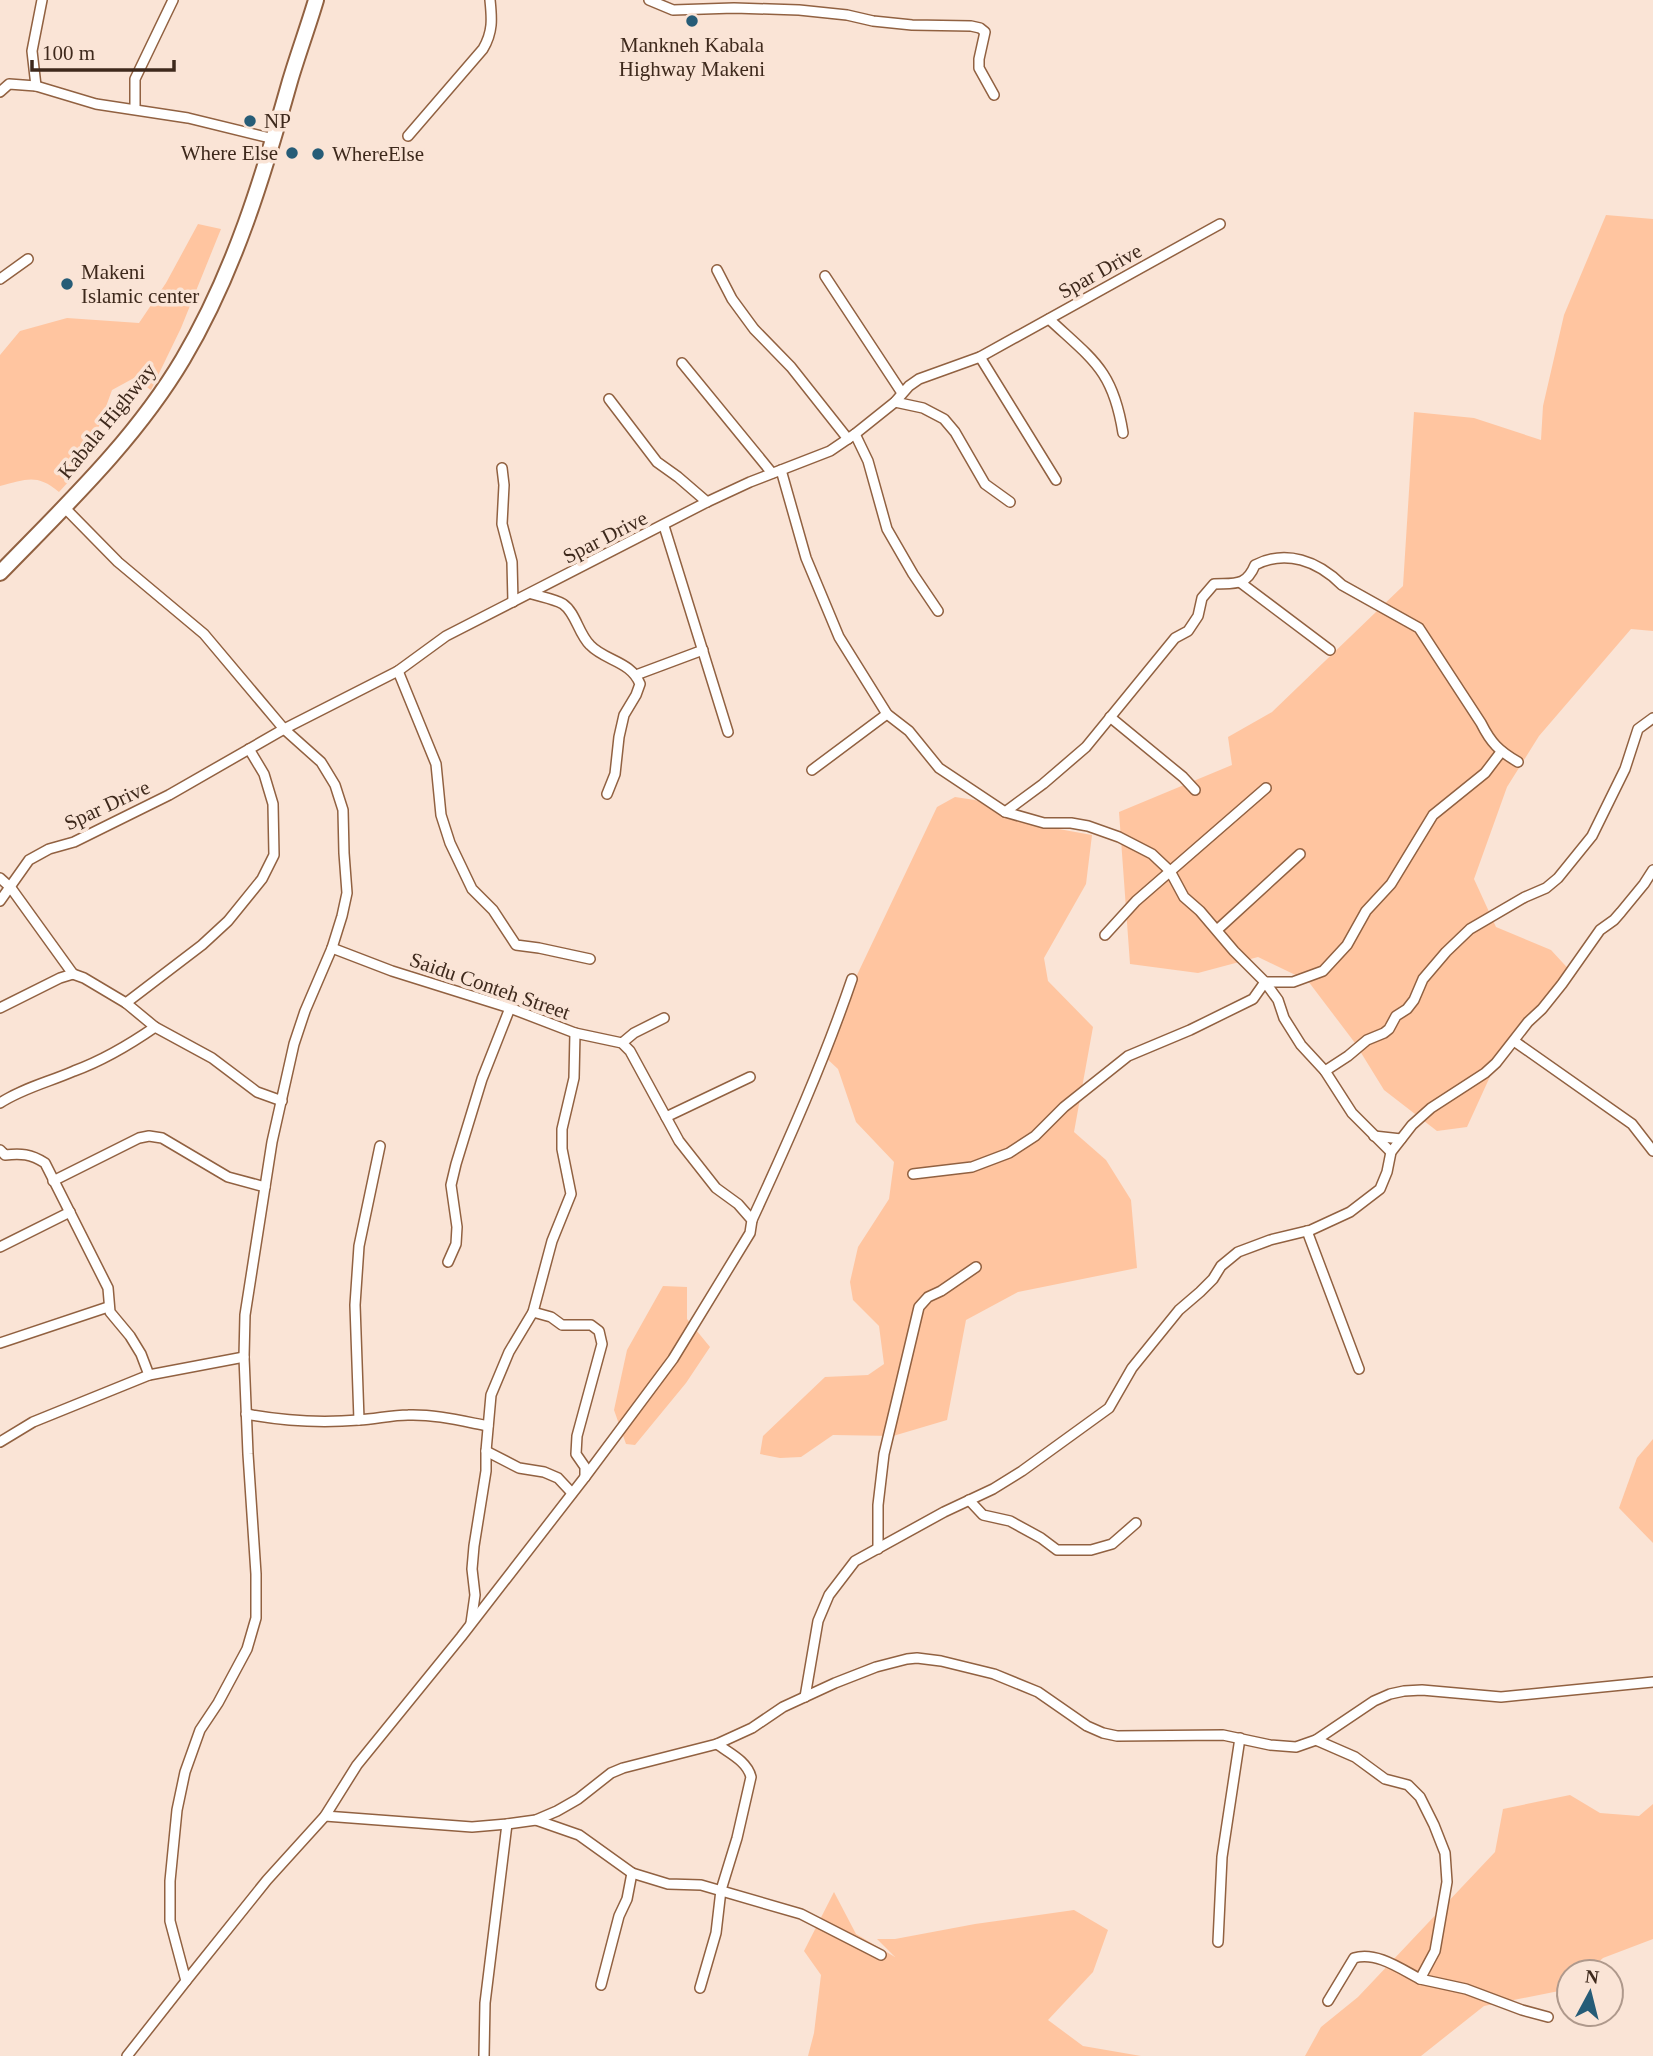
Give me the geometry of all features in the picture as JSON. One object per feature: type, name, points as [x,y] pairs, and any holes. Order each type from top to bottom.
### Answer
[{"type":"main road","name":"Kabala Highway","points":[[0,573],[118,449],[182,360],[209,312],[239,246],[316,0]]},
{"type":"street","points":[[36,86],[32,51],[42,0]]},
{"type":"street","points":[[135,110],[135,79],[173,0]]},
{"type":"street","points":[[408,136],[482,50],[489,38],[492,22],[490,0]]},
{"type":"street","points":[[651,0],[673,10],[799,10],[900,24],[980,28],[985,33],[979,68],[994,95]]},
{"type":"street","points":[[0,92],[9,84],[36,86],[96,104],[188,118],[274,139]]},
{"type":"street","name":"Spar Drive","points":[[0,901],[29,860],[49,849],[74,842],[169,795],[284,729],[398,671],[446,636],[707,502],[830,451],[852,437],[919,379],[980,357],[1220,224]]},
{"type":"street","points":[[0,279],[27,258]]},
{"type":"street","points":[[717,270],[732,299],[754,329],[852,437],[868,461],[887,529],[938,611]]},
{"type":"street","points":[[825,276],[902,393]]},
{"type":"street","points":[[1049,319],[1088,354],[1110,382],[1123,433]]},
{"type":"street","points":[[980,357],[1056,480]]},
{"type":"street","points":[[682,363],[777,471],[806,558],[839,637],[887,714],[909,731],[939,768],[1005,812],[1044,823],[1088,826],[1119,837],[1152,854],[1170,871],[1184,897],[1265,982],[1278,1000],[1284,1018],[1301,1045],[1325,1071],[1352,1113],[1391,1152]]},
{"type":"street","points":[[609,400],[657,462],[707,502]]},
{"type":"street","points":[[895,402],[923,408],[944,419],[955,432],[985,484],[1010,502]]},
{"type":"street","points":[[502,468],[505,485],[502,524],[512,562],[513,602]]},
{"type":"street","points":[[64,507],[118,562],[204,635],[284,729],[321,762],[335,785],[343,810],[347,893],[332,948],[294,1044],[265,1186],[245,1315],[246,1414],[256,1574],[256,1618],[247,1649],[200,1730],[177,1810],[172,1849],[170,1921],[186,1981]]},
{"type":"street","points":[[664,526],[728,732]]},
{"type":"street","points":[[1005,812],[1086,747],[1175,638],[1188,631],[1198,616],[1202,598],[1214,584],[1241,583],[1251,576],[1255,565],[1277,558],[1310,561],[1332,574],[1342,584],[1419,628],[1489,739],[1502,752],[1518,762]]},
{"type":"street","points":[[1241,583],[1330,649]]},
{"type":"street","points":[[532,594],[564,605],[591,647],[628,667],[640,684],[624,715],[615,774],[607,794]]},
{"type":"street","points":[[636,675],[703,650]]},
{"type":"street","points":[[398,671],[436,764],[441,815],[450,843],[472,889],[493,910],[516,945],[590,959]]},
{"type":"street","points":[[812,770],[887,714]]},
{"type":"street","points":[[1110,717],[1195,790]]},
{"type":"street","points":[[1325,1071],[1367,1040],[1389,1029],[1396,1016],[1414,1000],[1423,979],[1470,929],[1546,888],[1558,878],[1592,836],[1625,769],[1638,729],[1653,718]]},
{"type":"street","points":[[127,1003],[202,945],[228,921],[262,879],[274,855],[273,804],[264,774],[249,749]]},
{"type":"street","points":[[1265,982],[1293,982],[1323,971],[1347,945],[1366,911],[1391,884],[1433,815],[1485,773],[1502,752]]},
{"type":"street","points":[[1105,935],[1136,901],[1266,788]]},
{"type":"street","points":[[1217,930],[1300,854]]},
{"type":"street","points":[[805,1696],[818,1620],[829,1595],[855,1561],[944,1512],[993,1489],[1109,1408],[1132,1368],[1179,1310],[1238,1252],[1270,1240],[1307,1231],[1350,1212],[1380,1189],[1391,1152],[1412,1125],[1431,1108],[1485,1073],[1542,1009],[1600,930],[1614,920],[1653,870]]},
{"type":"street","points":[[0,878],[11,888],[73,974],[127,1003],[155,1027],[212,1058],[257,1092],[282,1101]]},
{"type":"street","name":"Saidu Conteh Street","points":[[332,948],[575,1033],[574,1078],[562,1129],[562,1149],[571,1194],[552,1241],[533,1312],[509,1352],[491,1395],[485,1451],[486,1471],[474,1546],[472,1569],[475,1595],[471,1624]]},
{"type":"street","points":[[0,1008],[73,974]]},
{"type":"street","points":[[127,2056],[267,1880],[326,1816],[357,1765],[471,1624],[673,1359],[750,1233],[752,1220],[831,1041],[852,979]]},
{"type":"street","points":[[912,1174],[972,1167],[1009,1153],[1035,1136],[1064,1107],[1128,1056],[1253,999],[1265,982]]},
{"type":"street","points":[[448,1262],[456,1244],[457,1227],[451,1185],[456,1164],[482,1079],[510,1009]]},
{"type":"street","points":[[622,1043],[634,1033],[664,1018]]},
{"type":"street","points":[[0,1103],[23,1090],[107,1057],[127,1047],[155,1027]]},
{"type":"street","points":[[575,1033],[622,1043],[630,1051],[679,1141],[716,1188],[738,1204],[752,1220]]},
{"type":"street","points":[[1514,1041],[1632,1125],[1653,1151]]},
{"type":"street","points":[[666,1117],[750,1077]]},
{"type":"street","points":[[53,1181],[139,1138],[149,1136],[162,1138],[228,1177],[265,1186]]},
{"type":"street","points":[[1374,1136],[1401,1139]]},
{"type":"street","points":[[359,1420],[355,1305],[359,1246],[380,1146]]},
{"type":"street","points":[[2,1154],[21,1153],[44,1163],[108,1288],[108,1307],[141,1354],[149,1375]]},
{"type":"street","points":[[0,1247],[70,1212]]},
{"type":"street","points":[[1307,1231],[1359,1369]]},
{"type":"street","points":[[878,1549],[878,1504],[884,1454],[919,1307],[928,1297],[941,1292],[976,1267]]},
{"type":"street","points":[[0,1343],[108,1307]]},
{"type":"street","points":[[533,1312],[551,1317],[562,1325],[591,1325],[599,1331],[602,1345],[577,1436],[576,1454],[585,1467],[585,1476]]},
{"type":"street","points":[[0,1442],[33,1422],[149,1375],[244,1357]]},
{"type":"street","points":[[246,1414],[314,1422],[410,1415],[488,1426]]},
{"type":"street","points":[[485,1451],[519,1468],[544,1472],[558,1478],[572,1493]]},
{"type":"street","points":[[968,1500],[983,1515],[1010,1521],[1057,1550],[1091,1550],[1112,1544],[1136,1523]]},
{"type":"street","points":[[326,1816],[472,1827],[536,1820],[578,1799],[611,1773],[717,1744],[752,1728],[805,1696],[876,1667],[907,1658],[941,1661],[994,1674],[1058,1704],[1077,1720],[1102,1733],[1117,1736],[1223,1735],[1284,1747],[1296,1747],[1316,1740],[1374,1701],[1404,1691],[1422,1690],[1501,1697],[1653,1682]]},
{"type":"street","points":[[1219,1942],[1222,1857],[1240,1738]]},
{"type":"street","points":[[1316,1740],[1355,1757],[1385,1779],[1408,1785],[1420,1797],[1434,1825],[1445,1853],[1448,1873],[1435,1951],[1420,1979]]},
{"type":"street","points":[[700,1987],[716,1933],[720,1890],[737,1838],[751,1777],[745,1764],[717,1744]]},
{"type":"street","points":[[536,1820],[579,1835],[632,1873],[668,1884],[701,1885],[801,1914],[881,1955]]},
{"type":"street","points":[[484,2056],[485,2003],[507,1824]]},
{"type":"street","points":[[601,1985],[619,1916],[627,1899],[632,1873]]},
{"type":"street","points":[[1328,2001],[1354,1958],[1358,1956],[1378,1958],[1420,1979],[1466,1989],[1548,2017]]},
{"type":"shaded area","points":[[1606,215],[1653,219],[1653,631],[1631,629],[1539,736],[1507,787],[1474,879],[1496,927],[1551,950],[1575,976],[1493,1070],[1467,1127],[1437,1131],[1384,1090],[1355,1043],[1308,981],[1258,957],[1198,973],[1130,964],[1119,812],[1232,765],[1228,737],[1272,712],[1403,586],[1414,412],[1474,418],[1541,440],[1543,406],[1564,315]]},
{"type":"shaded area","points":[[198,224],[221,229],[181,328],[151,390],[134,378],[112,390],[82,467],[59,492],[37,480],[0,486],[0,355],[20,331],[67,318],[139,323],[166,283]]},
{"type":"shaded area","points":[[955,797],[975,800],[1031,824],[1092,835],[1086,884],[1044,958],[1048,981],[1093,1027],[1074,1132],[1106,1160],[1131,1200],[1137,1268],[1018,1292],[966,1320],[947,1420],[893,1436],[833,1435],[801,1457],[780,1458],[760,1454],[763,1436],[825,1377],[868,1375],[884,1364],[879,1326],[853,1300],[850,1282],[858,1247],[889,1199],[894,1162],[856,1122],[838,1069],[824,1056],[827,1038],[937,807]]},
{"type":"shaded area","points":[[663,1286],[687,1287],[687,1319],[710,1347],[686,1383],[635,1445],[626,1444],[614,1410],[627,1350]]},
{"type":"shaded area","points":[[1653,1439],[1653,1543],[1619,1508],[1637,1458]]},
{"type":"shaded area","points":[[1570,1795],[1600,1813],[1639,1816],[1653,1804],[1653,1939],[1603,1958],[1555,1958],[1555,1992],[1484,2006],[1421,2056],[1305,2056],[1321,2027],[1358,1997],[1495,1852],[1503,1809]]},
{"type":"shaded area","points":[[834,1892],[856,1934],[895,1957],[877,1939],[895,1939],[1074,1910],[1108,1930],[1093,1972],[1048,2020],[1083,2046],[1141,2056],[808,2056],[814,2033],[821,1975],[804,1951]]},
{"type":"place","name":"Mankneh Kabala Highway Makeni","points":[[692,21]]},
{"type":"place","name":"NP","points":[[250,121]]},
{"type":"place","name":"Where Else","points":[[292,153]]},
{"type":"place","name":"WhereElse","points":[[318,154]]},
{"type":"place","name":"Makeni Islamic center","points":[[67,284]]}]
